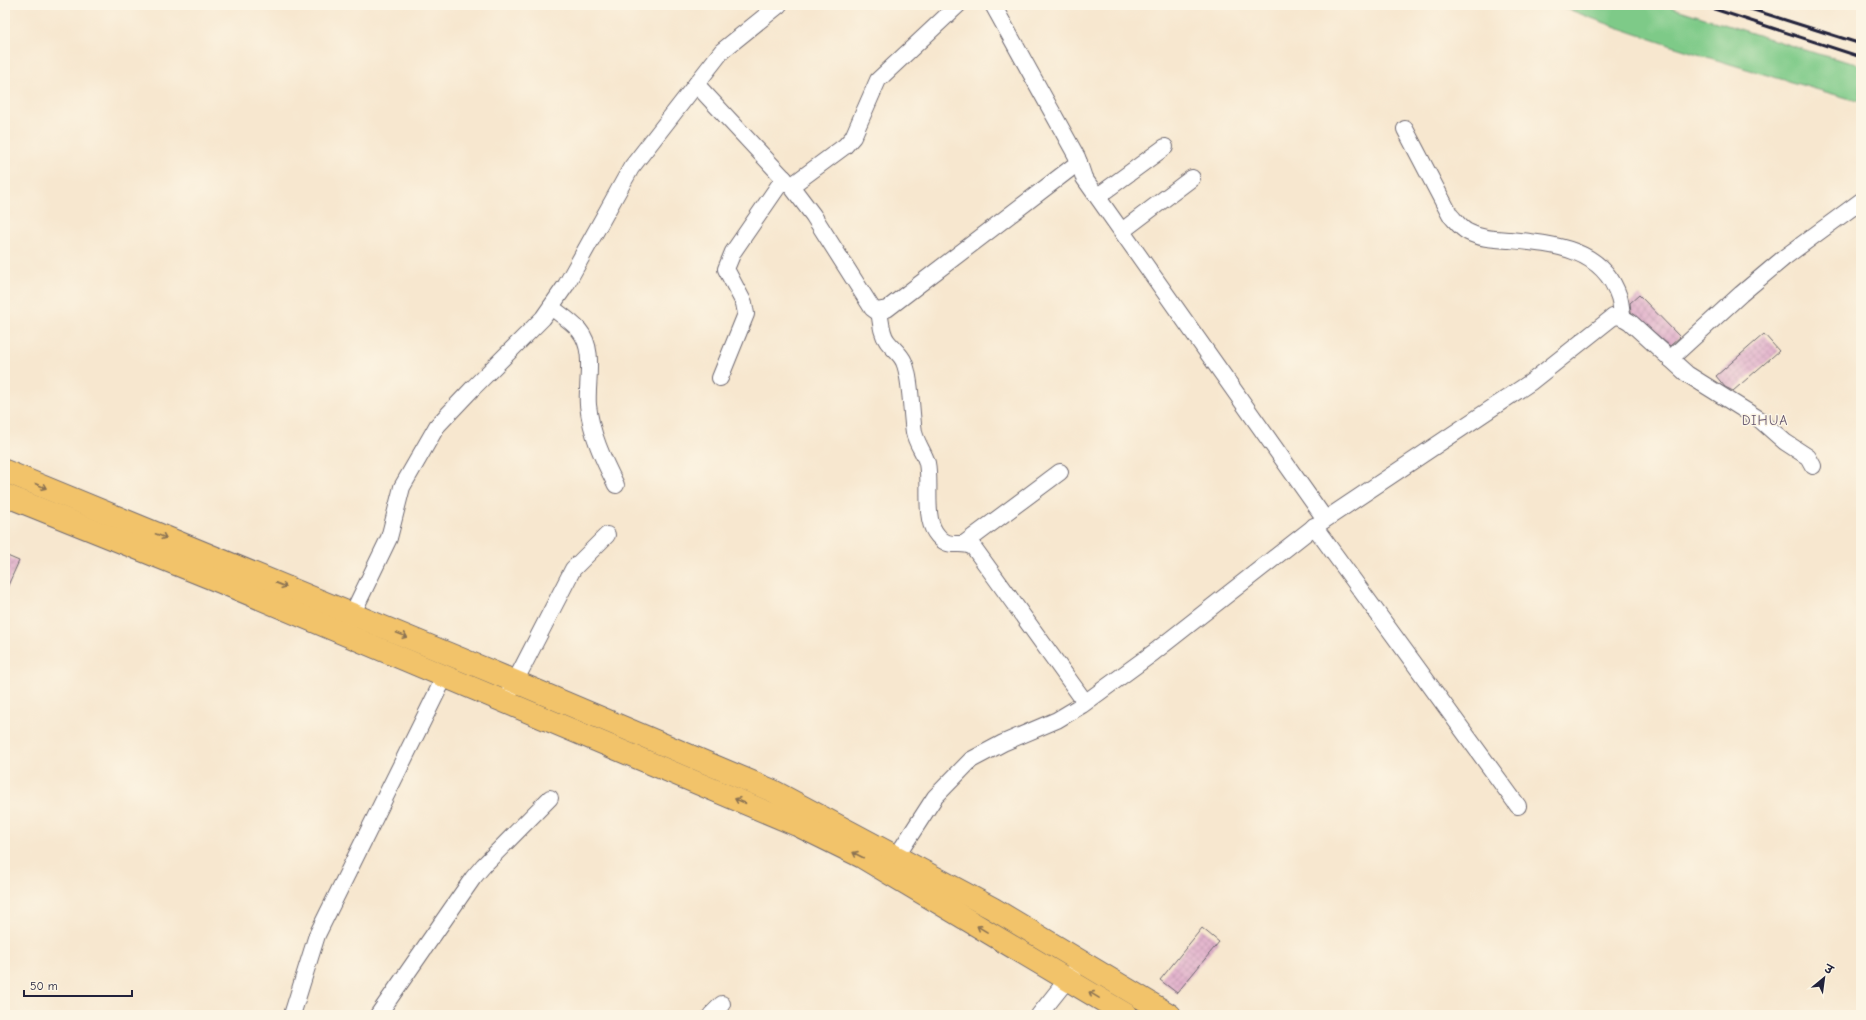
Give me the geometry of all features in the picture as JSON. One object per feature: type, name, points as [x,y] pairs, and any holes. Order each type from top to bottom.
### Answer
[{"type":"highway","points":[[5,471],[347,624],[445,676],[797,825],[862,857],[892,864],[992,908],[1170,1015]]},
{"type":"highway","points":[[5,495],[347,624],[514,681],[773,791],[892,864],[1067,979],[1127,1015]]},
{"type":"street","points":[[347,624],[389,538],[402,488],[437,426],[543,318],[566,285],[631,168],[722,52],[780,5]]},
{"type":"street","points":[[720,378],[746,314],[744,303],[726,269],[733,252],[788,182],[845,146],[853,137],[878,80],[958,5]]},
{"type":"street","points":[[993,5],[1079,162],[1084,178],[1122,231],[1320,523],[1518,806]]},
{"type":"street","points":[[696,84],[788,182],[813,215],[872,308],[879,312],[885,339],[905,363],[916,442],[926,461],[930,520],[934,532],[948,544],[953,546],[965,543],[1060,472]]},
{"type":"street","points":[[1405,128],[1450,215],[1460,227],[1482,237],[1545,243],[1586,256],[1600,267],[1612,283],[1619,296],[1623,318]]},
{"type":"street","points":[[1098,196],[1165,147]]},
{"type":"street","points":[[879,312],[887,309],[1079,162]]},
{"type":"street","points":[[1122,231],[1192,178]]},
{"type":"street","points":[[1670,359],[1741,294],[1785,257],[1861,202]]},
{"type":"street","points":[[551,307],[580,331],[586,344],[588,358],[588,405],[592,429],[598,449],[616,486]]},
{"type":"street","points":[[892,864],[935,797],[971,760],[1003,743],[1057,720],[1085,702],[1153,653],[1320,523],[1531,382],[1613,317],[1620,316],[1630,322],[1687,374],[1759,419],[1785,442],[1808,457],[1813,466]]},
{"type":"street","points":[[505,701],[573,568],[607,535]]},
{"type":"street","points":[[965,543],[974,548],[1085,702]]},
{"type":"street","points":[[292,1015],[317,935],[445,676]]},
{"type":"street","points":[[378,1015],[473,878],[550,798]]},
{"type":"street","points":[[1039,1015],[1081,962]]},
{"type":"green space","points":[[1557,5],[1664,5],[1818,54],[1861,65],[1861,102],[1746,69],[1632,33]]},
{"type":"building","points":[[1639,295],[1680,337],[1670,346],[1631,312],[1630,303]]},
{"type":"building","points":[[1764,334],[1779,351],[1733,391],[1725,387],[1716,376]]},
{"type":"building","points":[[5,555],[19,561],[5,592]]},
{"type":"building","points":[[1202,928],[1219,942],[1177,993],[1160,980]]},
{"type":"railway","points":[[1702,5],[1861,57]]},
{"type":"railway","points":[[1738,5],[1861,44]]},
{"type":"district","name":"DIHUA","points":[[1765,420]]}]
